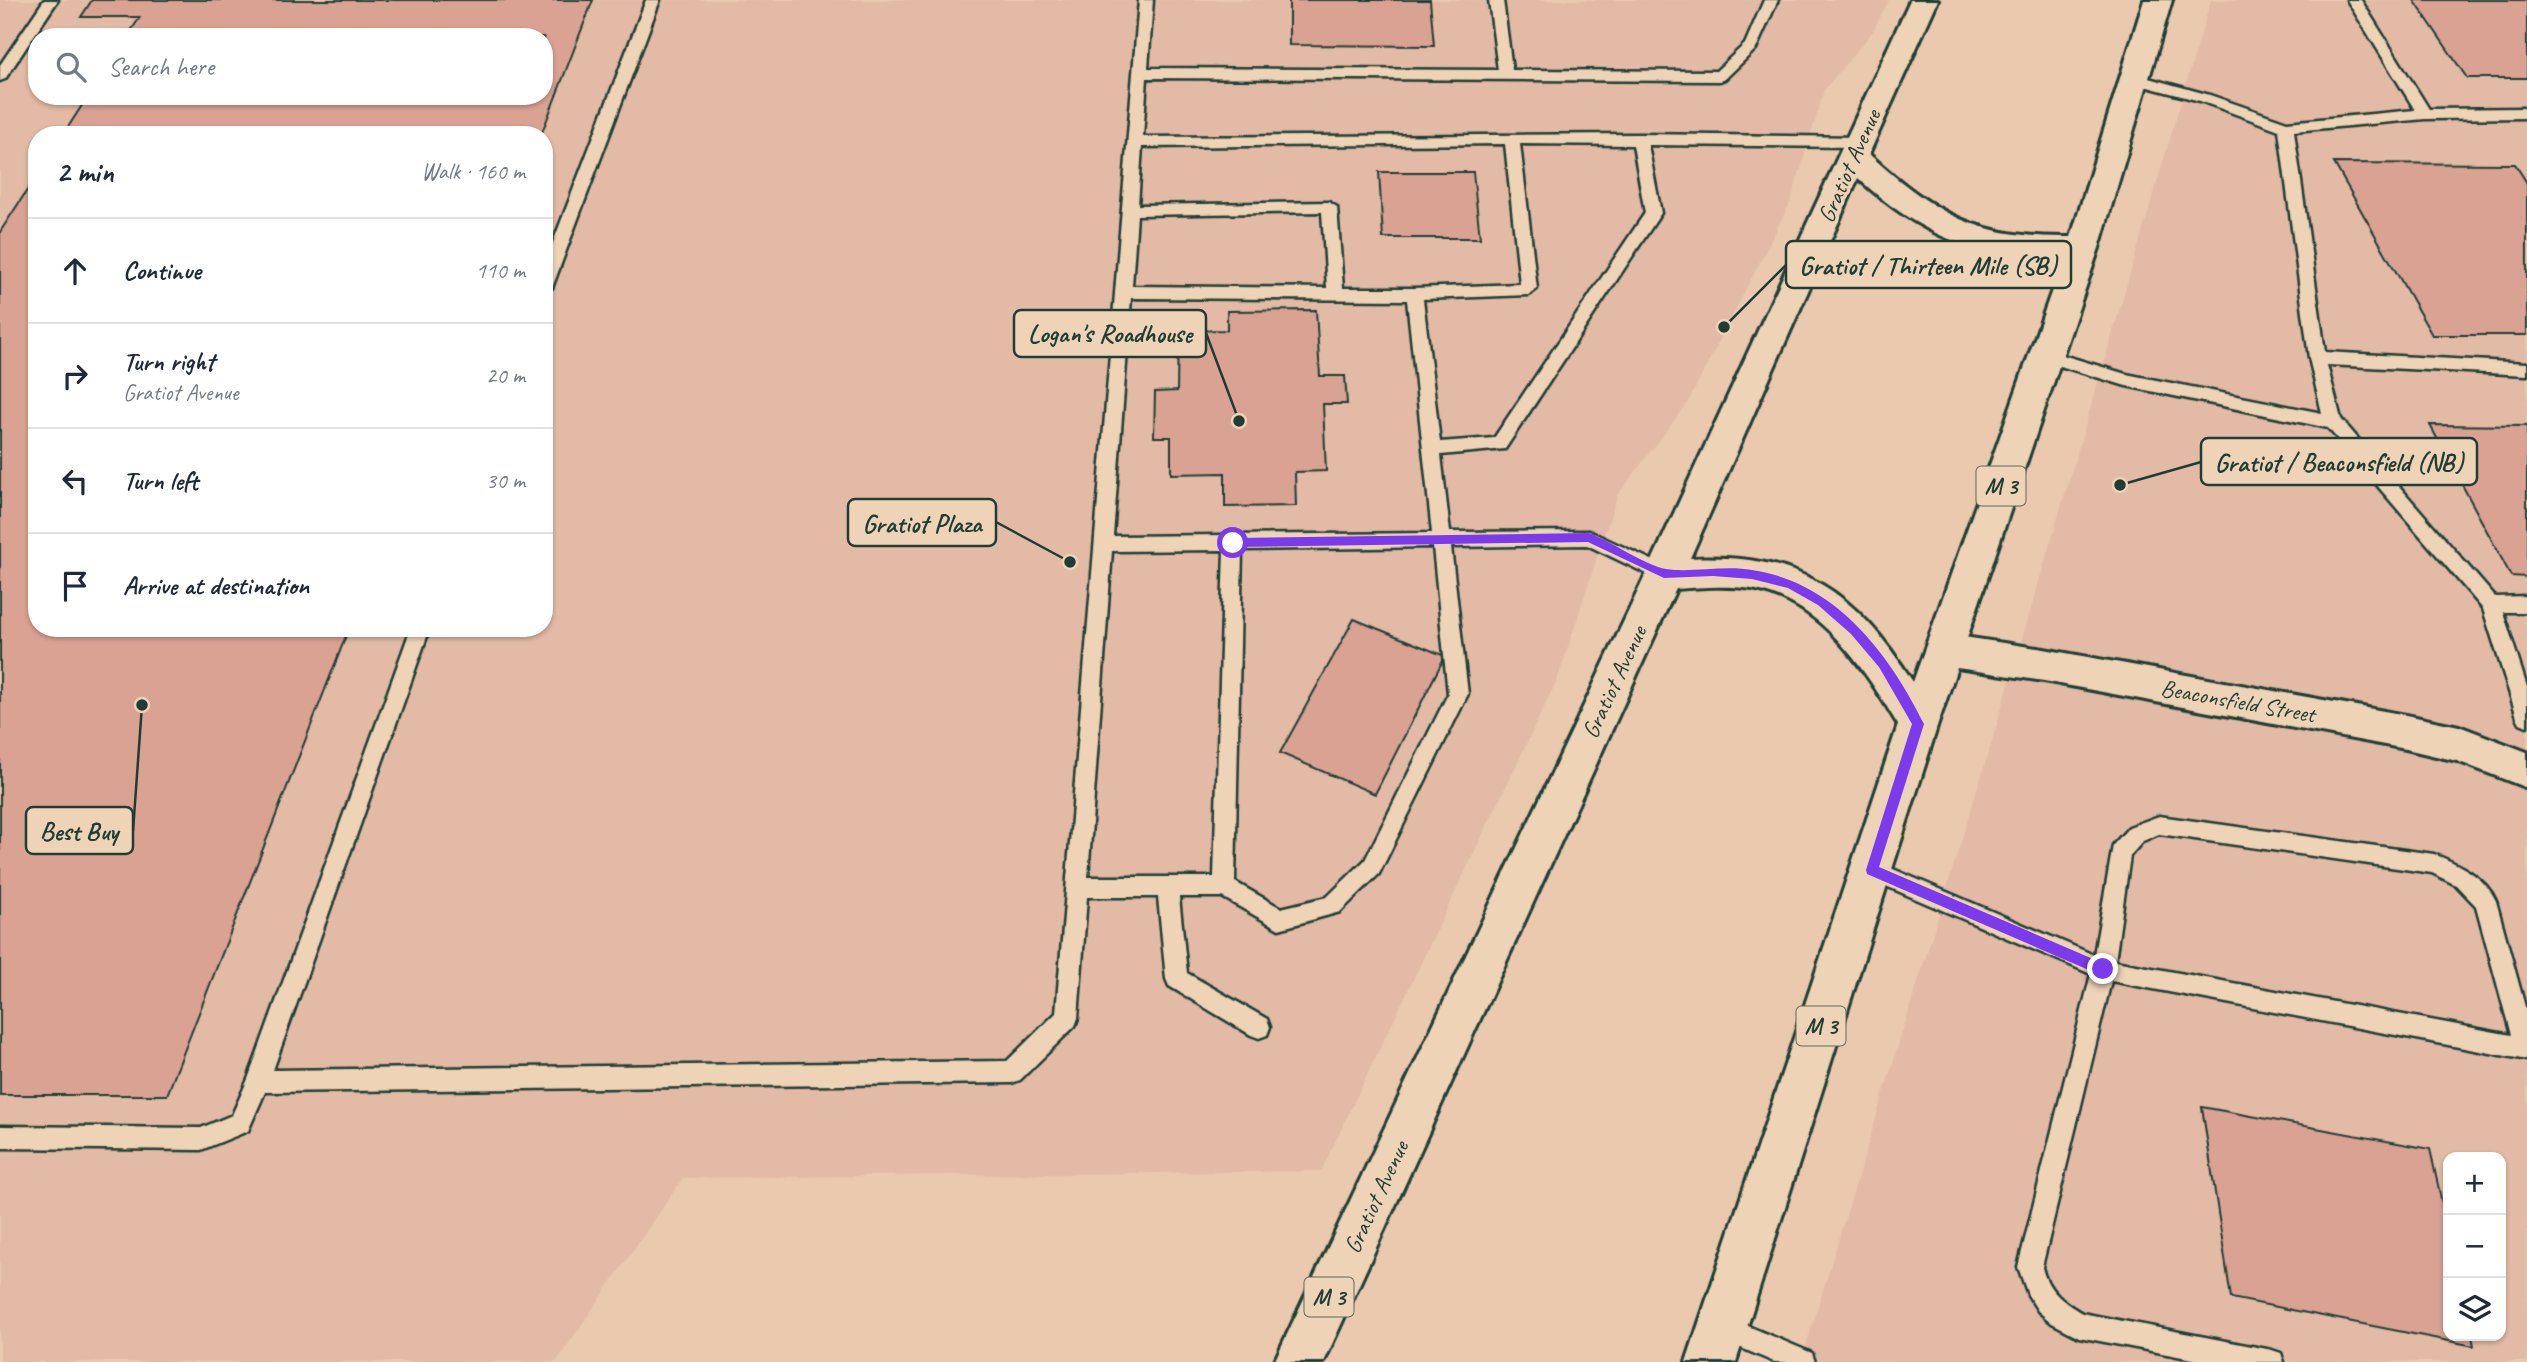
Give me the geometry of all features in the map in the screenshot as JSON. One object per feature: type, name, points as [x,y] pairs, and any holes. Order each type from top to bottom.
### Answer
[{"type":"main road","name":"Gratiot Avenue","points":[[1299,1362],[1664,574],[1924,0]]},
{"type":"main road","name":"M 3","points":[[1717,1345],[1918,724],[2083,248],[2158,0]]},
{"type":"main road","points":[[1857,149],[1885,188],[1921,214],[1961,234],[1995,245],[2034,250],[2083,248]]},
{"type":"main road","points":[[1664,574],[1752,574],[1791,584],[1822,602],[1855,630],[1883,664],[1918,724]]},
{"type":"main road","name":"Beaconsfield Street","points":[[1944,650],[2044,665],[2406,732],[2459,744],[2527,770]]},
{"type":"lane","points":[[32,28],[51,0]]},
{"type":"lane","points":[[553,264],[653,0]]},
{"type":"lane","points":[[258,1081],[1012,1072],[1067,1018],[1146,0]]},
{"type":"lane","points":[[1496,0],[1506,76]]},
{"type":"lane","points":[[1140,73],[1720,76],[1751,46],[1771,0]]},
{"type":"lane","points":[[2354,0],[2426,114]]},
{"type":"lane","points":[[0,76],[28,34]]},
{"type":"lane","points":[[2134,79],[2205,98],[2286,127],[2426,114],[2527,113]]},
{"type":"lane","points":[[2286,127],[2317,358],[2333,422],[2491,605],[2527,717]]},
{"type":"lane","points":[[1124,292],[1414,294],[1529,289],[1511,139]]},
{"type":"lane","points":[[1135,142],[1639,139],[1857,149]]},
{"type":"lane","points":[[1432,449],[1499,444],[1653,213],[1639,139]]},
{"type":"lane","points":[[1130,210],[1329,207],[1335,293]]},
{"type":"lane","points":[[1078,887],[1224,887],[1279,919],[1333,905],[1372,867],[1458,694],[1414,294]]},
{"type":"lane","points":[[2046,356],[2126,380],[2333,422]]},
{"type":"lane","points":[[2317,358],[2527,369]]},
{"type":"lane","points":[[1104,544],[1589,538],[1664,574]]},
{"type":"lane","points":[[1224,887],[1233,543]]},
{"type":"lane","points":[[2491,605],[2527,604]]},
{"type":"lane","points":[[0,1138],[201,1139],[240,1123],[258,1081],[418,637]]},
{"type":"lane","points":[[1872,870],[2103,969],[2526,1048],[2485,901],[2463,878],[2434,864],[2159,825],[2136,834],[2120,852],[2103,969],[2030,1267],[2033,1287],[2062,1316],[2079,1325],[2272,1362]]},
{"type":"lane","points":[[1167,887],[1177,979],[1259,1027]]},
{"type":"lane","points":[[1717,1345],[1804,1362]]},
{"type":"shaded area","points":[[0,0],[1889,0],[1873,31],[1824,90],[1791,201],[1688,402],[1617,496],[1558,678],[1321,1171],[683,1178],[556,1362],[0,1362]]},
{"type":"shaded area","points":[[2211,0],[2527,0],[2527,1362],[1801,1362],[1989,751]]},
{"type":"building","points":[[92,0],[593,0],[553,104],[553,28],[133,28],[140,17],[81,17]]},
{"type":"building","points":[[1289,0],[1430,0],[1434,46],[1289,45]]},
{"type":"building","points":[[2414,0],[2527,0],[2527,78],[2467,78]]},
{"type":"building","points":[[82,105],[553,105],[544,126],[69,126]]},
{"type":"building","points":[[2334,163],[2515,164],[2527,183],[2527,335],[2432,335]]},
{"type":"building","points":[[1379,172],[1473,172],[1480,238],[1383,238]]},
{"type":"building","points":[[28,189],[28,637],[345,637],[167,1095],[0,1095],[0,232]]},
{"type":"building","points":[[1316,310],[1320,376],[1345,376],[1347,404],[1323,404],[1326,471],[1295,472],[1296,506],[1225,507],[1225,473],[1171,474],[1171,437],[1154,437],[1155,392],[1177,391],[1178,331],[1227,330],[1227,311]]},
{"type":"building","points":[[2430,425],[2527,426],[2527,577],[2511,576]]},
{"type":"building","points":[[1354,619],[1445,656],[1375,794],[1280,753]]},
{"type":"building","points":[[2202,1107],[2430,1149],[2443,1208],[2443,1340],[2231,1298]]},
{"type":"building","points":[[2449,1341],[2473,1341],[2474,1346]]},
{"type":"place","name":"Gratiot / Thirteen Mile (SB)","points":[[1724,327]]},
{"type":"place","name":"Logan's Roadhouse","points":[[1239,421]]},
{"type":"place","name":"Gratiot / Beaconsfield (NB)","points":[[2120,485]]},
{"type":"place","name":"Gratiot Plaza","points":[[1070,562]]},
{"type":"place","name":"Best Buy","points":[[142,705]]},
{"type":"route","points":[[1233,543],[1589,538],[1664,574],[1752,574],[1791,584],[1822,602],[1855,630],[1883,664],[1918,724],[1872,870],[2103,969]]}]
